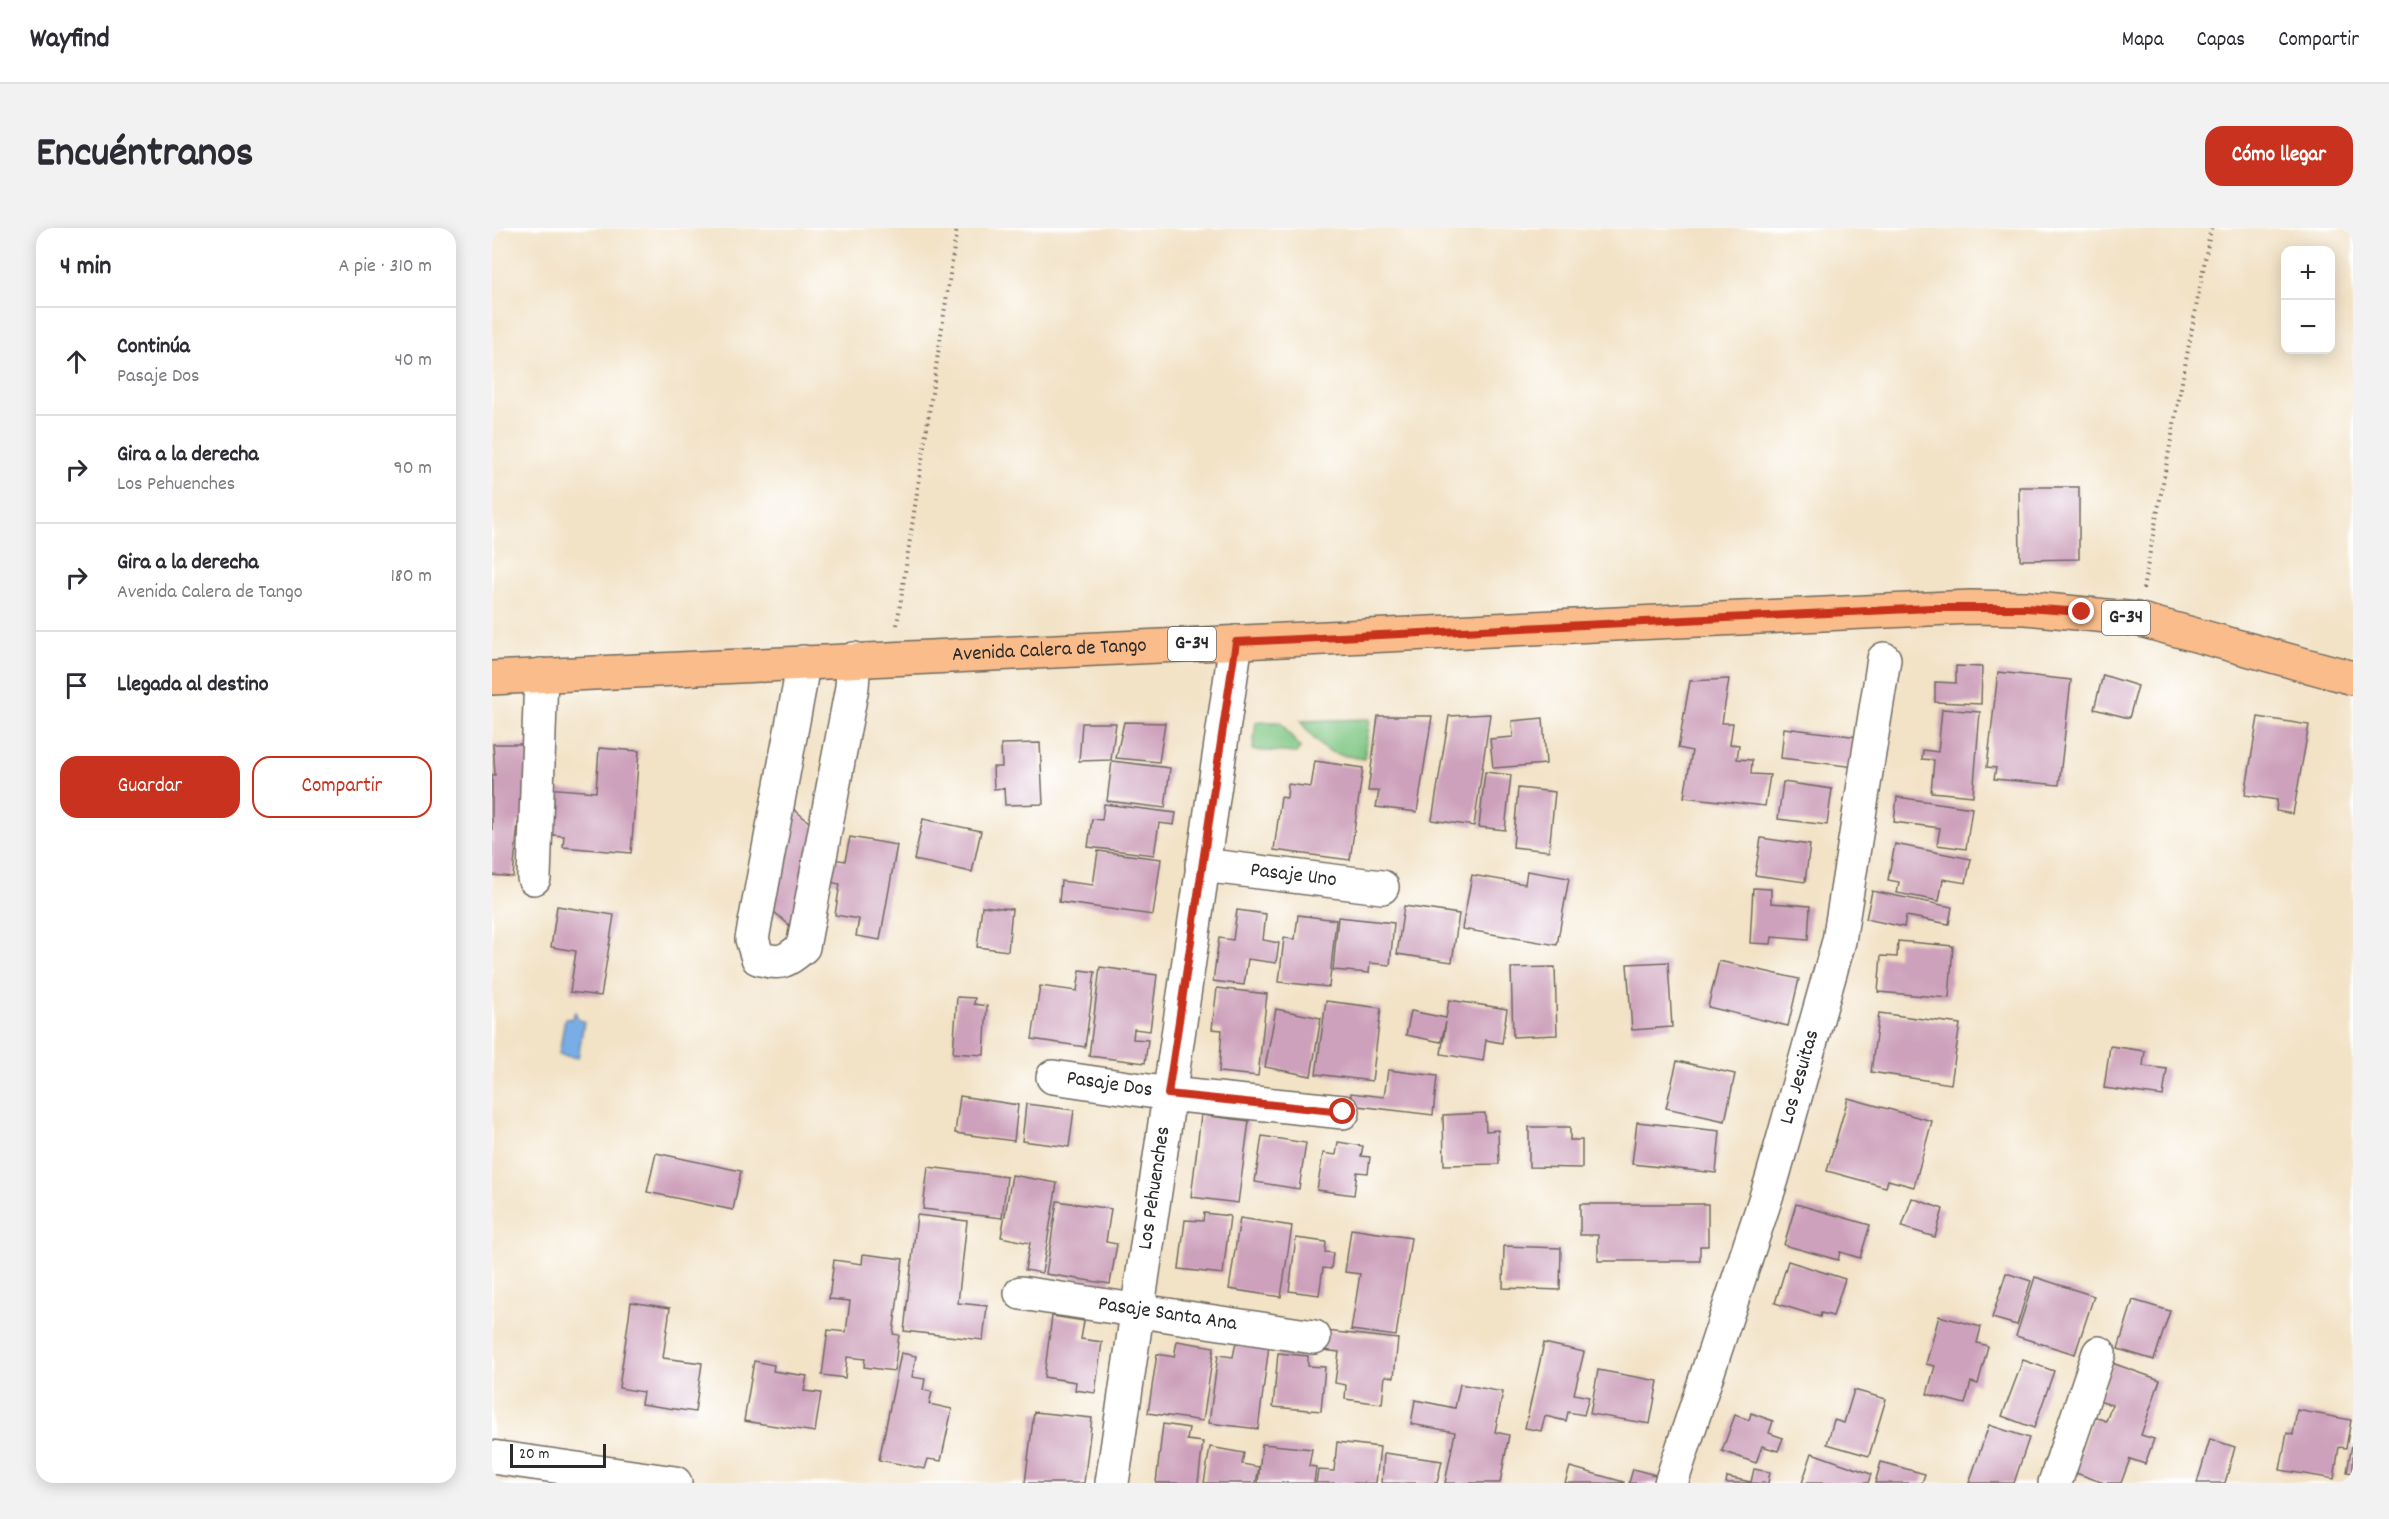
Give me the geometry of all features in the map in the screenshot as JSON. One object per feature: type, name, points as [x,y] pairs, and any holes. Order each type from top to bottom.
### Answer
[{"type":"main road","name":"Avenida Calera de Tango","points":[[492,678],[1951,608],[2026,608],[2138,619],[2353,678]]},
{"type":"street","name":"Los Pehuenches","points":[[1112,1483],[1236,642]]},
{"type":"street","points":[[802,662],[800,689],[752,939],[758,958],[774,963],[790,959],[803,947],[852,687],[854,659]]},
{"type":"street","name":"Los Jesuitas","points":[[1671,1483],[1772,1179],[1839,941],[1884,659]]},
{"type":"street","points":[[534,878],[541,675]]},
{"type":"street","name":"Pasaje Uno","points":[[1202,865],[1382,888]]},
{"type":"street","name":"Pasaje Dos","points":[[1053,1077],[1168,1094],[1343,1112]]},
{"type":"street","name":"Pasaje Santa Ana","points":[[1021,1293],[1314,1337]]},
{"type":"street","points":[[2055,1483],[2099,1353]]},
{"type":"street","points":[[492,1456],[675,1483]]},
{"type":"path","points":[[891,658],[957,228]]},
{"type":"path","points":[[2138,619],[2211,228]]},
{"type":"green space","points":[[1370,719],[1364,759],[1326,750],[1300,721]]},
{"type":"green space","points":[[1256,722],[1280,722],[1300,748],[1296,753],[1253,750]]},
{"type":"water","points":[[575,1012],[579,1020],[584,1021],[578,1058],[559,1055],[565,1018],[571,1019]]},
{"type":"building","points":[[2019,487],[2079,487],[2079,559],[2020,560]]},
{"type":"building","points":[[1956,666],[1982,667],[1981,704],[1935,702],[1935,682],[1956,683]]},
{"type":"building","points":[[1998,672],[2071,680],[2059,785],[1994,779],[1996,768],[1987,767]]},
{"type":"building","points":[[2103,675],[2138,686],[2129,718],[2094,709]]},
{"type":"building","points":[[1729,679],[1722,723],[1733,723],[1730,744],[1739,745],[1737,759],[1752,760],[1751,774],[1770,775],[1765,806],[1684,797],[1692,751],[1678,748],[1690,681]]},
{"type":"building","points":[[1942,709],[1980,712],[1973,796],[1931,792],[1934,760],[1922,759],[1923,750],[1938,752]]},
{"type":"building","points":[[1490,714],[1474,826],[1432,820],[1449,716]]},
{"type":"building","points":[[1378,716],[1432,716],[1417,812],[1376,807],[1379,791],[1368,791]]},
{"type":"building","points":[[2258,717],[2309,725],[2293,814],[2276,811],[2277,800],[2245,795]]},
{"type":"building","points":[[1543,718],[1546,764],[1493,768],[1490,739],[1513,737],[1512,721]]},
{"type":"building","points":[[1124,722],[1165,723],[1159,762],[1116,758]]},
{"type":"building","points":[[1082,723],[1116,723],[1111,760],[1079,761]]},
{"type":"building","points":[[1784,728],[1859,737],[1855,767],[1781,758]]},
{"type":"building","points":[[1040,743],[1043,804],[1005,805],[1004,788],[994,789],[993,767],[1002,767],[1001,744]]},
{"type":"building","points":[[493,744],[531,744],[525,823],[518,823],[513,877],[492,875],[492,775],[495,775]]},
{"type":"building","points":[[599,748],[639,751],[631,853],[563,847],[564,836],[542,834],[545,788],[596,792]]},
{"type":"building","points":[[1112,761],[1170,768],[1165,808],[1107,801]]},
{"type":"building","points":[[1315,761],[1363,768],[1350,860],[1274,850],[1281,797],[1287,798],[1288,784],[1311,787]]},
{"type":"building","points":[[1485,772],[1511,775],[1505,830],[1479,827]]},
{"type":"building","points":[[1783,782],[1832,789],[1827,825],[1778,819]]},
{"type":"building","points":[[1518,788],[1555,792],[1549,851],[1513,847]]},
{"type":"building","points":[[1897,797],[1972,808],[1966,849],[1937,845],[1940,828],[1894,822]]},
{"type":"building","points":[[783,800],[823,834],[803,937],[765,904]]},
{"type":"building","points":[[1104,804],[1176,813],[1174,825],[1159,823],[1154,855],[1088,847],[1092,819],[1102,820]]},
{"type":"building","points":[[923,819],[981,831],[972,872],[914,860]]},
{"type":"building","points":[[850,837],[897,845],[880,940],[856,936],[859,919],[835,915],[840,884],[829,882],[833,859],[845,861]]},
{"type":"building","points":[[1761,838],[1810,845],[1805,882],[1755,875]]},
{"type":"building","points":[[1895,844],[1971,859],[1966,883],[1943,879],[1939,901],[1897,893],[1899,882],[1888,880]]},
{"type":"building","points":[[1098,851],[1161,859],[1153,915],[1059,902],[1061,881],[1093,885]]},
{"type":"building","points":[[1527,871],[1569,878],[1557,945],[1462,929],[1472,875],[1525,884]]},
{"type":"building","points":[[1753,888],[1771,889],[1771,903],[1810,906],[1808,940],[1772,937],[1771,944],[1750,943]]},
{"type":"building","points":[[1872,891],[1952,907],[1949,924],[1906,916],[1904,927],[1866,919]]},
{"type":"building","points":[[557,906],[614,915],[601,996],[570,992],[576,951],[551,947]]},
{"type":"building","points":[[982,906],[1012,909],[1008,951],[977,947]]},
{"type":"building","points":[[1404,906],[1459,914],[1452,962],[1397,954]]},
{"type":"building","points":[[1237,910],[1266,914],[1263,940],[1279,943],[1276,963],[1248,959],[1244,985],[1213,981],[1219,938],[1233,940]]},
{"type":"building","points":[[1298,915],[1336,920],[1329,987],[1279,982],[1284,938],[1295,939]]},
{"type":"building","points":[[1338,917],[1394,923],[1390,965],[1370,963],[1369,973],[1333,970]]},
{"type":"building","points":[[1898,941],[1953,946],[1949,998],[1878,992],[1881,956],[1897,957]]},
{"type":"building","points":[[1719,961],[1799,979],[1788,1026],[1708,1007]]},
{"type":"building","points":[[1668,962],[1672,1027],[1632,1030],[1627,964]]},
{"type":"building","points":[[1100,967],[1157,975],[1150,1031],[1134,1029],[1133,1039],[1148,1040],[1145,1063],[1089,1056]]},
{"type":"building","points":[[1555,967],[1557,1035],[1513,1037],[1511,968]]},
{"type":"building","points":[[1080,970],[1095,972],[1085,1047],[1032,1039],[1040,986],[1077,991]]},
{"type":"building","points":[[1217,988],[1267,994],[1258,1076],[1219,1072],[1222,1030],[1212,1029]]},
{"type":"building","points":[[957,997],[975,998],[974,1004],[987,1006],[984,1055],[953,1053]]},
{"type":"building","points":[[1449,1000],[1507,1009],[1502,1043],[1486,1040],[1483,1061],[1441,1054],[1446,1022],[1441,1042],[1406,1035],[1411,1011],[1446,1018]]},
{"type":"building","points":[[1326,1001],[1381,1008],[1372,1081],[1316,1074]]},
{"type":"building","points":[[1276,1009],[1321,1018],[1311,1076],[1265,1067]]},
{"type":"building","points":[[1879,1013],[1960,1024],[1951,1084],[1871,1072]]},
{"type":"building","points":[[2110,1046],[2145,1051],[2143,1066],[2167,1069],[2163,1096],[2104,1088]]},
{"type":"building","points":[[1677,1061],[1735,1074],[1725,1121],[1666,1108]]},
{"type":"building","points":[[1388,1070],[1437,1076],[1433,1115],[1350,1105],[1351,1093],[1384,1097]]},
{"type":"building","points":[[960,1096],[1018,1105],[1014,1141],[955,1133]]},
{"type":"building","points":[[1848,1098],[1932,1121],[1914,1187],[1888,1180],[1886,1187],[1827,1171]]},
{"type":"building","points":[[1026,1104],[1074,1110],[1069,1147],[1022,1141]]},
{"type":"building","points":[[1485,1113],[1486,1131],[1498,1130],[1499,1164],[1444,1165],[1443,1115]]},
{"type":"building","points":[[1201,1115],[1249,1121],[1238,1203],[1191,1197]]},
{"type":"building","points":[[1637,1122],[1720,1131],[1716,1173],[1632,1164]]},
{"type":"building","points":[[1529,1127],[1570,1127],[1570,1140],[1582,1140],[1582,1168],[1529,1167]]},
{"type":"building","points":[[1262,1136],[1306,1143],[1299,1189],[1255,1182]]},
{"type":"building","points":[[1338,1142],[1363,1146],[1361,1156],[1370,1157],[1368,1173],[1357,1172],[1354,1195],[1317,1190],[1323,1153],[1336,1155]]},
{"type":"building","points":[[656,1153],[741,1171],[733,1210],[647,1192]]},
{"type":"building","points":[[928,1167],[1007,1177],[1002,1218],[923,1209]]},
{"type":"building","points":[[1012,1175],[1057,1183],[1042,1273],[1025,1270],[1030,1243],[1001,1237]]},
{"type":"building","points":[[1912,1198],[1943,1209],[1935,1237],[1902,1227]]},
{"type":"building","points":[[1057,1201],[1111,1209],[1106,1242],[1117,1244],[1110,1284],[1046,1274]]},
{"type":"building","points":[[1580,1204],[1708,1204],[1708,1246],[1700,1246],[1700,1261],[1598,1261],[1598,1235],[1580,1235]]},
{"type":"building","points":[[1796,1204],[1870,1225],[1860,1258],[1840,1252],[1838,1260],[1784,1245]]},
{"type":"building","points":[[1204,1213],[1230,1216],[1223,1274],[1179,1269],[1185,1220],[1203,1221]]},
{"type":"building","points":[[917,1215],[967,1221],[958,1303],[987,1306],[983,1340],[904,1331]]},
{"type":"building","points":[[1240,1218],[1292,1226],[1281,1297],[1229,1289]]},
{"type":"building","points":[[1351,1229],[1411,1238],[1396,1336],[1351,1330],[1360,1274],[1345,1272]]},
{"type":"building","points":[[1296,1238],[1326,1242],[1325,1252],[1333,1253],[1331,1269],[1323,1268],[1319,1295],[1289,1291]]},
{"type":"building","points":[[1504,1246],[1561,1248],[1560,1290],[1503,1288]]},
{"type":"building","points":[[863,1254],[903,1259],[893,1334],[899,1335],[894,1371],[864,1367],[865,1359],[847,1357],[845,1378],[822,1375],[828,1330],[846,1332],[850,1301],[829,1299],[834,1260],[862,1264]]},
{"type":"building","points":[[1788,1261],[1845,1279],[1833,1316],[1821,1313],[1820,1317],[1775,1303]]},
{"type":"building","points":[[2006,1273],[2031,1281],[2017,1325],[1992,1318]]},
{"type":"building","points":[[2035,1277],[2094,1296],[2075,1354],[2016,1336]]},
{"type":"building","points":[[2133,1300],[2170,1311],[2154,1360],[2118,1349]]},
{"type":"building","points":[[631,1302],[670,1308],[663,1358],[702,1363],[695,1412],[641,1404],[643,1392],[619,1388]]},
{"type":"building","points":[[1052,1316],[1084,1321],[1081,1339],[1102,1342],[1095,1393],[1075,1390],[1076,1382],[1044,1377]]},
{"type":"building","points":[[1939,1316],[1981,1327],[1977,1343],[1988,1346],[1978,1384],[1971,1382],[1965,1404],[1927,1394],[1935,1366],[1926,1364]]},
{"type":"building","points":[[1317,1330],[1398,1339],[1394,1377],[1385,1376],[1382,1404],[1345,1399],[1346,1385],[1335,1383],[1339,1352],[1315,1349]]},
{"type":"building","points":[[1177,1341],[1214,1347],[1203,1421],[1148,1413],[1157,1354],[1174,1357]]},
{"type":"building","points":[[1236,1342],[1269,1346],[1258,1429],[1209,1423],[1218,1355],[1233,1357]]},
{"type":"building","points":[[1544,1343],[1584,1352],[1574,1394],[1589,1397],[1584,1415],[1568,1412],[1566,1421],[1545,1416],[1541,1431],[1525,1428]]},
{"type":"building","points":[[901,1353],[916,1356],[912,1377],[925,1379],[923,1390],[932,1392],[929,1404],[952,1409],[941,1461],[928,1459],[925,1469],[879,1460]]},
{"type":"building","points":[[1278,1353],[1308,1356],[1308,1366],[1325,1367],[1321,1411],[1273,1407]]},
{"type":"building","points":[[2023,1360],[2054,1371],[2034,1428],[2002,1416]]},
{"type":"building","points":[[754,1361],[774,1365],[773,1371],[807,1376],[804,1391],[821,1393],[815,1432],[744,1421]]},
{"type":"building","points":[[2112,1363],[2160,1380],[2141,1435],[2154,1439],[2145,1464],[2130,1459],[2121,1483],[2104,1483],[2073,1472],[2093,1416],[2106,1421],[2112,1405],[2098,1401]]},
{"type":"building","points":[[1598,1370],[1658,1381],[1650,1424],[1590,1414]]},
{"type":"building","points":[[1460,1384],[1503,1392],[1495,1432],[1509,1435],[1500,1483],[1445,1483],[1455,1432],[1411,1424],[1415,1400],[1455,1408]]},
{"type":"building","points":[[1854,1390],[1886,1399],[1869,1456],[1827,1444],[1834,1420],[1844,1423]]},
{"type":"building","points":[[2297,1410],[2351,1420],[2346,1448],[2339,1447],[2334,1479],[2280,1470],[2287,1433],[2293,1435]]},
{"type":"building","points":[[1034,1412],[1092,1418],[1084,1483],[1025,1483]]},
{"type":"building","points":[[1751,1413],[1773,1421],[1769,1433],[1783,1438],[1778,1451],[1762,1446],[1756,1463],[1722,1451],[1735,1415],[1749,1420]]},
{"type":"building","points":[[1163,1424],[1189,1428],[1187,1440],[1203,1442],[1198,1483],[1156,1483]]},
{"type":"building","points":[[1989,1425],[2029,1438],[2014,1483],[1969,1483]]},
{"type":"building","points":[[2210,1439],[2235,1447],[2225,1483],[2197,1483]]},
{"type":"building","points":[[1337,1442],[1380,1447],[1376,1483],[1316,1483],[1318,1470],[1334,1471]]},
{"type":"building","points":[[1262,1444],[1312,1449],[1309,1466],[1316,1467],[1314,1483],[1258,1483]]},
{"type":"building","points":[[2353,1444],[2353,1473],[2347,1472]]},
{"type":"building","points":[[1210,1447],[1244,1453],[1242,1464],[1259,1467],[1256,1483],[1204,1483]]},
{"type":"building","points":[[1384,1453],[1442,1461],[1437,1483],[1382,1483]]},
{"type":"building","points":[[1812,1453],[1871,1474],[1868,1483],[1802,1483]]},
{"type":"building","points":[[1881,1462],[1925,1474],[1922,1483],[1875,1483]]},
{"type":"building","points":[[1570,1467],[1624,1482],[1624,1483],[1565,1483]]},
{"type":"building","points":[[1633,1469],[1659,1476],[1657,1483],[1629,1483]]},
{"type":"building","points":[[1754,1469],[1770,1472],[1768,1483],[1726,1483],[1727,1477],[1751,1482]]},
{"type":"route","points":[[1343,1112],[1168,1094],[1236,642],[1931,608],[2026,608],[2082,612]]}]
